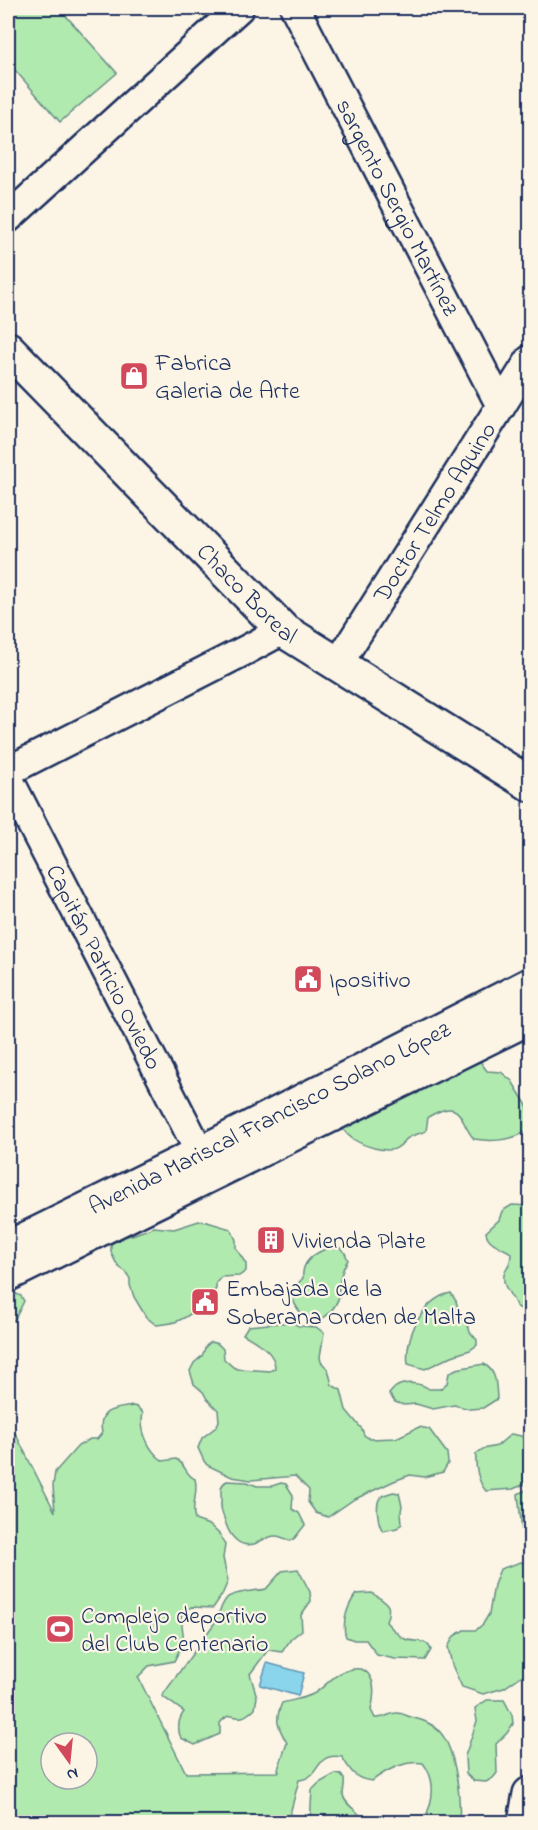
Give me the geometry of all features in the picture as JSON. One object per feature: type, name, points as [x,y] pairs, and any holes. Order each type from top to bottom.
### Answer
[{"type":"main road","name":"Chaco Boreal","points":[[8,349],[283,630],[531,784]]},
{"type":"main road","name":"Avenida Mariscal Francisco Solano López","points":[[8,1274],[531,985]]},
{"type":"main road","name":"Avenida Mariscal Francisco Solano López","points":[[8,1248],[205,1164],[531,1017]]},
{"type":"main road","points":[[525,1822],[531,1794]]},
{"type":"street","points":[[8,218],[239,8]]},
{"type":"street","name":"sargento Sergio Martínez","points":[[295,8],[501,406]]},
{"type":"street","name":"Doctor Telmo Aquino","points":[[338,664],[531,360]]},
{"type":"street","points":[[8,771],[283,630]]},
{"type":"street","name":"Capitán Patricio Oviedo","points":[[8,778],[205,1164]]},
{"type":"green space","points":[[8,8],[59,8],[117,73],[60,122],[8,62]]},
{"type":"green space","points":[[477,1057],[487,1071],[501,1072],[512,1081],[528,1107],[529,1130],[502,1140],[474,1139],[458,1113],[448,1109],[428,1117],[426,1131],[388,1150],[357,1141],[346,1133],[337,1121],[408,1092],[417,1094],[422,1090],[420,1081]]},
{"type":"green space","points":[[512,1205],[530,1206],[530,1311],[524,1311],[516,1306],[506,1288],[505,1272],[511,1253],[492,1242],[486,1232],[499,1220],[502,1211]]},
{"type":"green space","points":[[199,1221],[231,1229],[236,1240],[236,1248],[246,1264],[246,1271],[239,1276],[221,1277],[212,1294],[187,1316],[173,1323],[156,1325],[146,1317],[134,1297],[130,1279],[115,1261],[111,1252],[111,1244],[113,1240],[154,1227],[174,1229]]},
{"type":"green space","points":[[328,1248],[340,1248],[348,1260],[342,1273],[336,1304],[331,1312],[321,1319],[312,1320],[297,1308],[293,1294],[303,1278],[307,1262],[318,1252]]},
{"type":"green space","points":[[8,1290],[21,1296],[24,1301],[15,1319],[8,1324]]},
{"type":"green space","points":[[451,1293],[462,1321],[467,1322],[470,1332],[477,1340],[477,1345],[425,1369],[408,1364],[412,1331],[424,1311],[441,1296]]},
{"type":"green space","points":[[291,1322],[299,1326],[316,1327],[324,1333],[321,1362],[328,1369],[332,1385],[341,1390],[346,1410],[362,1429],[364,1435],[370,1439],[396,1438],[419,1427],[429,1429],[447,1453],[448,1463],[443,1472],[424,1477],[410,1475],[394,1481],[353,1500],[328,1517],[316,1513],[308,1502],[309,1490],[295,1476],[251,1480],[232,1477],[207,1465],[198,1448],[202,1438],[216,1427],[219,1421],[218,1410],[194,1384],[190,1371],[194,1363],[202,1356],[206,1346],[211,1342],[223,1349],[224,1359],[237,1369],[270,1371],[275,1368],[272,1357],[259,1344],[243,1334],[248,1326]]},
{"type":"green space","points":[[484,1364],[494,1375],[497,1399],[483,1408],[470,1409],[454,1405],[433,1409],[416,1404],[404,1405],[395,1402],[389,1394],[395,1387],[409,1383],[429,1389],[440,1389],[447,1383],[449,1373],[456,1369]]},
{"type":"green space","points":[[133,1406],[143,1413],[142,1427],[149,1446],[163,1461],[176,1459],[195,1479],[193,1509],[195,1520],[213,1528],[221,1536],[225,1545],[223,1558],[228,1581],[222,1595],[213,1608],[191,1607],[183,1613],[181,1617],[184,1641],[174,1661],[149,1666],[138,1677],[186,1773],[279,1772],[287,1743],[278,1724],[282,1703],[313,1694],[343,1672],[361,1669],[371,1678],[373,1685],[371,1710],[375,1718],[399,1713],[430,1724],[440,1732],[454,1762],[459,1822],[423,1822],[431,1800],[432,1785],[423,1763],[410,1763],[396,1767],[372,1781],[357,1776],[342,1757],[333,1756],[322,1761],[311,1775],[299,1780],[290,1814],[307,1822],[8,1822],[8,1419],[55,1512],[53,1486],[55,1472],[78,1446],[90,1439],[97,1439],[102,1433],[102,1419],[105,1414],[114,1409]]},
{"type":"green space","points":[[511,1434],[521,1436],[530,1442],[530,1482],[513,1489],[486,1491],[478,1474],[476,1454],[483,1449],[497,1446]]},
{"type":"green space","points":[[227,1481],[247,1482],[257,1486],[286,1484],[293,1495],[292,1509],[299,1513],[305,1525],[290,1541],[276,1536],[249,1545],[240,1543],[230,1533],[222,1511],[221,1487]]},
{"type":"green space","points":[[530,1488],[530,1539],[522,1531],[518,1494]]},
{"type":"green space","points":[[393,1492],[399,1493],[402,1524],[397,1528],[383,1531],[378,1514],[378,1501]]},
{"type":"green space","points":[[521,1562],[530,1566],[530,1637],[524,1674],[504,1688],[483,1694],[462,1687],[452,1665],[448,1647],[454,1636],[464,1630],[476,1630],[483,1624],[489,1614],[494,1585],[500,1569]]},
{"type":"green space","points":[[298,1569],[310,1592],[311,1601],[301,1615],[302,1630],[291,1639],[282,1652],[268,1650],[250,1674],[257,1697],[255,1708],[244,1716],[227,1717],[220,1723],[220,1734],[195,1745],[181,1738],[179,1725],[184,1712],[162,1696],[216,1621],[216,1616],[225,1600],[234,1594],[266,1589],[282,1571]]},
{"type":"green space","points":[[372,1593],[387,1604],[389,1611],[386,1622],[397,1634],[405,1639],[424,1642],[429,1646],[431,1650],[425,1660],[395,1659],[377,1655],[366,1640],[346,1637],[345,1620],[353,1598],[356,1594]]},
{"type":"green space","points":[[487,1700],[504,1700],[512,1715],[513,1724],[496,1744],[497,1773],[486,1782],[474,1781],[466,1774],[465,1756],[477,1721],[475,1708]]},
{"type":"green space","points":[[335,1774],[341,1775],[344,1779],[344,1799],[365,1822],[310,1822],[312,1790]]},
{"type":"water","points":[[267,1663],[304,1673],[298,1696],[260,1685]]},
{"type":"place","name":"Fabrica Galeria de Arte","points":[[134,376]]},
{"type":"place","name":"Ipositivo","points":[[308,979]]},
{"type":"place","name":"Vivienda Plate","points":[[271,1240]]},
{"type":"place","name":"Embajada de la Soberana Orden de Malta","points":[[205,1302]]},
{"type":"place","name":"Complejo deportivo del Club Centenario","points":[[60,1629]]}]
